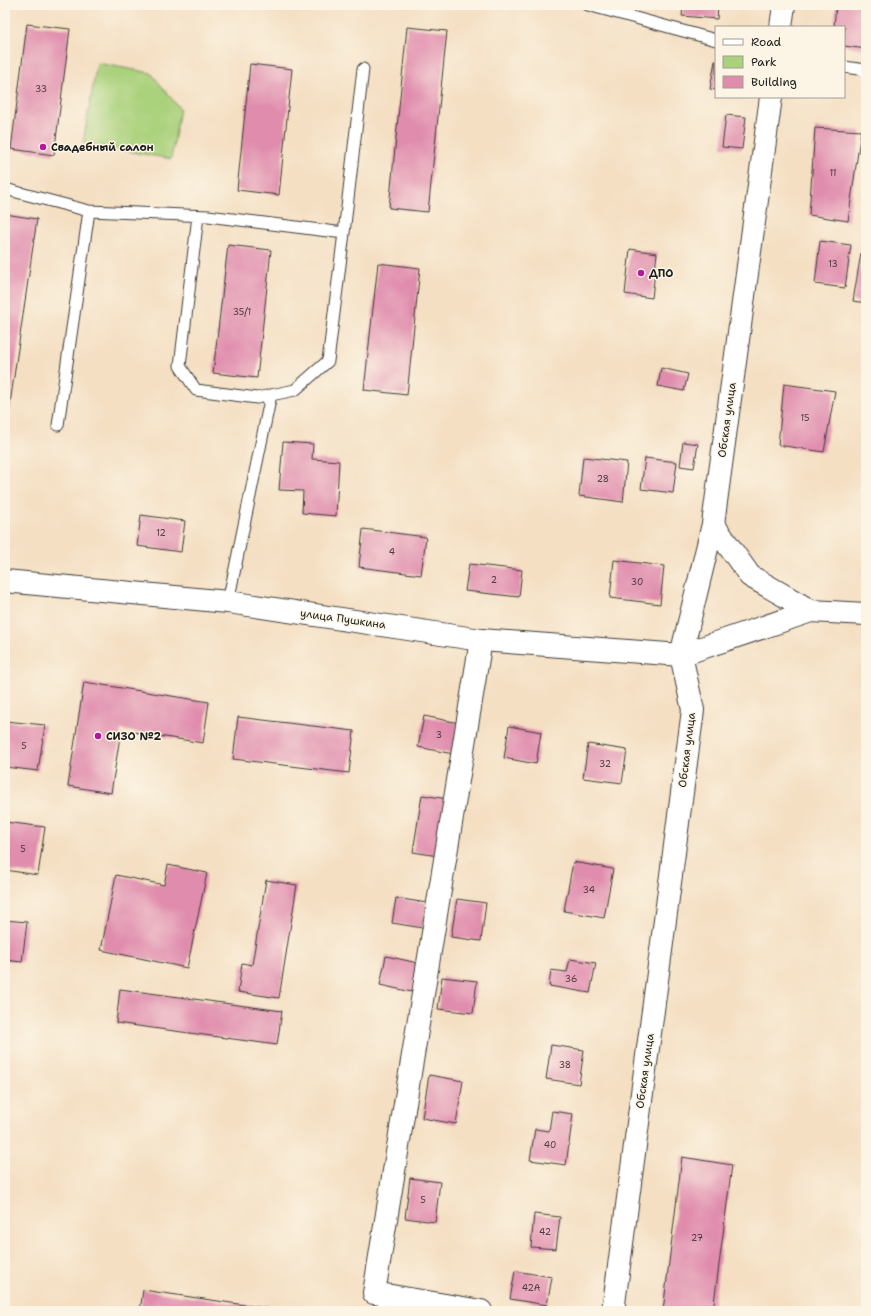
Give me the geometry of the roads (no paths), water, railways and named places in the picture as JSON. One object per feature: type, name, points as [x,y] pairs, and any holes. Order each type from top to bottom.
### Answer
[{"type":"street","points":[[781,26],[784,5]]},
{"type":"street","name":"Обская улица","points":[[613,1311],[693,710],[681,655],[713,524],[771,98]]},
{"type":"street","points":[[713,524],[750,576],[811,611]]},
{"type":"street","name":"улица Пушкина","points":[[5,581],[228,602],[481,640],[681,655]]},
{"type":"street","points":[[681,655],[811,611],[866,614]]},
{"type":"street","points":[[481,640],[374,1293],[481,1311]]},
{"type":"lane","points":[[588,5],[715,40]]},
{"type":"lane","points":[[845,67],[866,70]]},
{"type":"lane","points":[[198,216],[180,366],[196,390],[257,398],[295,390],[328,361],[363,69]]},
{"type":"lane","points":[[5,189],[89,211],[198,216],[344,233]]},
{"type":"lane","points":[[58,425],[89,211]]},
{"type":"lane","points":[[228,602],[271,395]]},
{"type":"place","name":"Свадебный салон","points":[[43,147]]},
{"type":"place","name":"ДПО","points":[[641,273]]},
{"type":"place","name":"СИЗО №2","points":[[98,736]]}]
